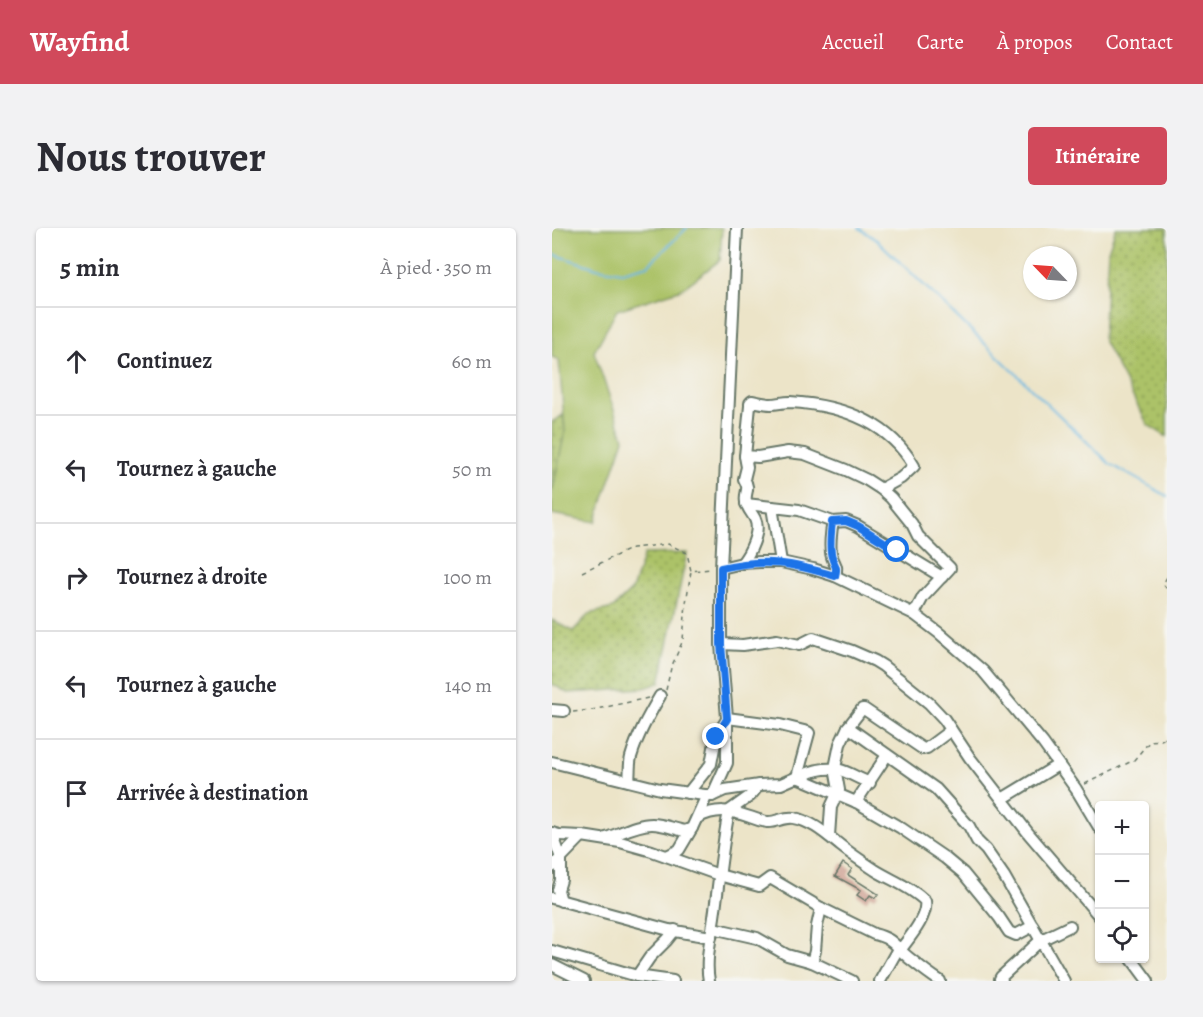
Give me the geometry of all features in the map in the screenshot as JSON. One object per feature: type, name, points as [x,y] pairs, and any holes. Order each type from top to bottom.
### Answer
[{"type":"street","points":[[667,856],[679,850],[726,763],[727,719],[721,644],[721,568],[737,228]]},
{"type":"street","points":[[742,563],[752,548],[757,525],[746,504],[748,486],[744,479],[752,401],[770,404],[788,402],[811,404],[848,413],[874,424],[914,465],[901,478],[881,489]]},
{"type":"street","points":[[745,456],[758,457],[788,452],[806,454],[867,480],[891,498],[912,524],[918,536],[950,568],[923,597],[914,614]]},
{"type":"street","points":[[746,504],[799,510],[832,522],[846,521],[942,577]]},
{"type":"street","points":[[772,507],[781,562]]},
{"type":"street","points":[[832,522],[831,554],[837,566],[835,576]]},
{"type":"street","points":[[721,568],[742,563],[781,562],[813,569],[835,576],[914,614],[957,647],[983,671],[1043,743],[1076,789],[1095,821]]},
{"type":"street","points":[[721,644],[743,645],[777,640],[799,645],[813,638],[852,651],[883,666],[929,703],[944,719],[970,758],[1029,834],[1095,911]]},
{"type":"street","points":[[629,781],[631,758],[635,747],[660,696]]},
{"type":"street","points":[[829,836],[831,807],[837,794],[835,768],[840,744],[848,727],[862,709],[881,718],[923,749],[951,730]]},
{"type":"street","points":[[552,710],[564,711]]},
{"type":"street","points":[[727,719],[780,725],[808,732],[798,777]]},
{"type":"street","points":[[688,793],[711,764],[716,737],[727,719]]},
{"type":"street","points":[[848,727],[936,789],[969,826],[977,841],[1004,876],[1041,940],[1058,979]]},
{"type":"street","points":[[856,802],[887,755]]},
{"type":"street","points":[[552,762],[660,789],[710,796],[742,786],[781,784],[815,771],[835,768],[870,783]]},
{"type":"street","points":[[1002,799],[1058,765]]},
{"type":"street","points":[[798,777],[856,802],[901,828],[954,865],[989,904],[1009,932],[1016,935],[1033,926]]},
{"type":"street","points":[[708,981],[707,961],[729,811],[750,796],[759,785]]},
{"type":"street","points":[[603,839],[651,824],[685,831],[708,812],[729,811],[769,823],[792,817],[810,824],[842,848],[908,888],[925,901],[926,908],[920,921],[880,981]]},
{"type":"street","points":[[552,833],[603,839],[667,856],[719,875],[759,886],[770,878],[821,908],[885,938],[940,981]]},
{"type":"street","points":[[552,833],[561,858],[561,880],[556,899],[669,930],[712,932],[757,938],[787,955],[807,960],[852,981]]},
{"type":"street","points":[[552,867],[582,836]]},
{"type":"street","points":[[807,960],[815,946],[821,908]]},
{"type":"street","points":[[1002,981],[1001,977],[1041,940],[1070,926]]},
{"type":"street","points":[[637,976],[650,957],[675,930]]},
{"type":"street","points":[[552,951],[637,976],[673,981]]},
{"type":"street","points":[[1135,963],[1148,981]]},
{"type":"street","points":[[552,965],[584,981]]},
{"type":"path","points":[[564,711],[592,710],[665,695],[671,668],[682,640],[691,571],[687,553],[668,544],[632,548],[582,572]]},
{"type":"path","points":[[691,571],[721,568]]},
{"type":"path","points":[[1167,577],[1164,584],[1167,589]]},
{"type":"path","points":[[1076,789],[1134,760],[1150,741],[1167,737]]},
{"type":"green space","points":[[552,228],[722,228],[720,260],[682,289],[617,310],[594,352],[624,439],[596,522],[552,514],[552,494],[565,431],[559,360],[552,357]]},
{"type":"green space","points":[[1116,228],[1167,228],[1167,437],[1148,425],[1103,340],[1108,251]]},
{"type":"green space","points":[[563,415],[565,431],[552,494],[552,422]]},
{"type":"green space","points":[[687,553],[660,683],[644,688],[568,693],[552,684],[552,620],[573,631],[589,614],[613,608],[632,590],[644,554]]},
{"type":"building","points":[[843,863],[852,869],[848,875],[878,894],[875,898],[870,895],[866,901],[857,895],[861,890],[835,876]]},
{"type":"waterway","points":[[552,254],[597,268],[622,272],[648,265],[687,228]]},
{"type":"waterway","points":[[859,228],[878,241],[1110,464],[1167,496]]},
{"type":"route","points":[[716,737],[727,719],[721,644],[721,568],[742,563],[781,562],[835,576],[837,566],[831,554],[832,522],[846,521],[858,526],[897,550]]}]
